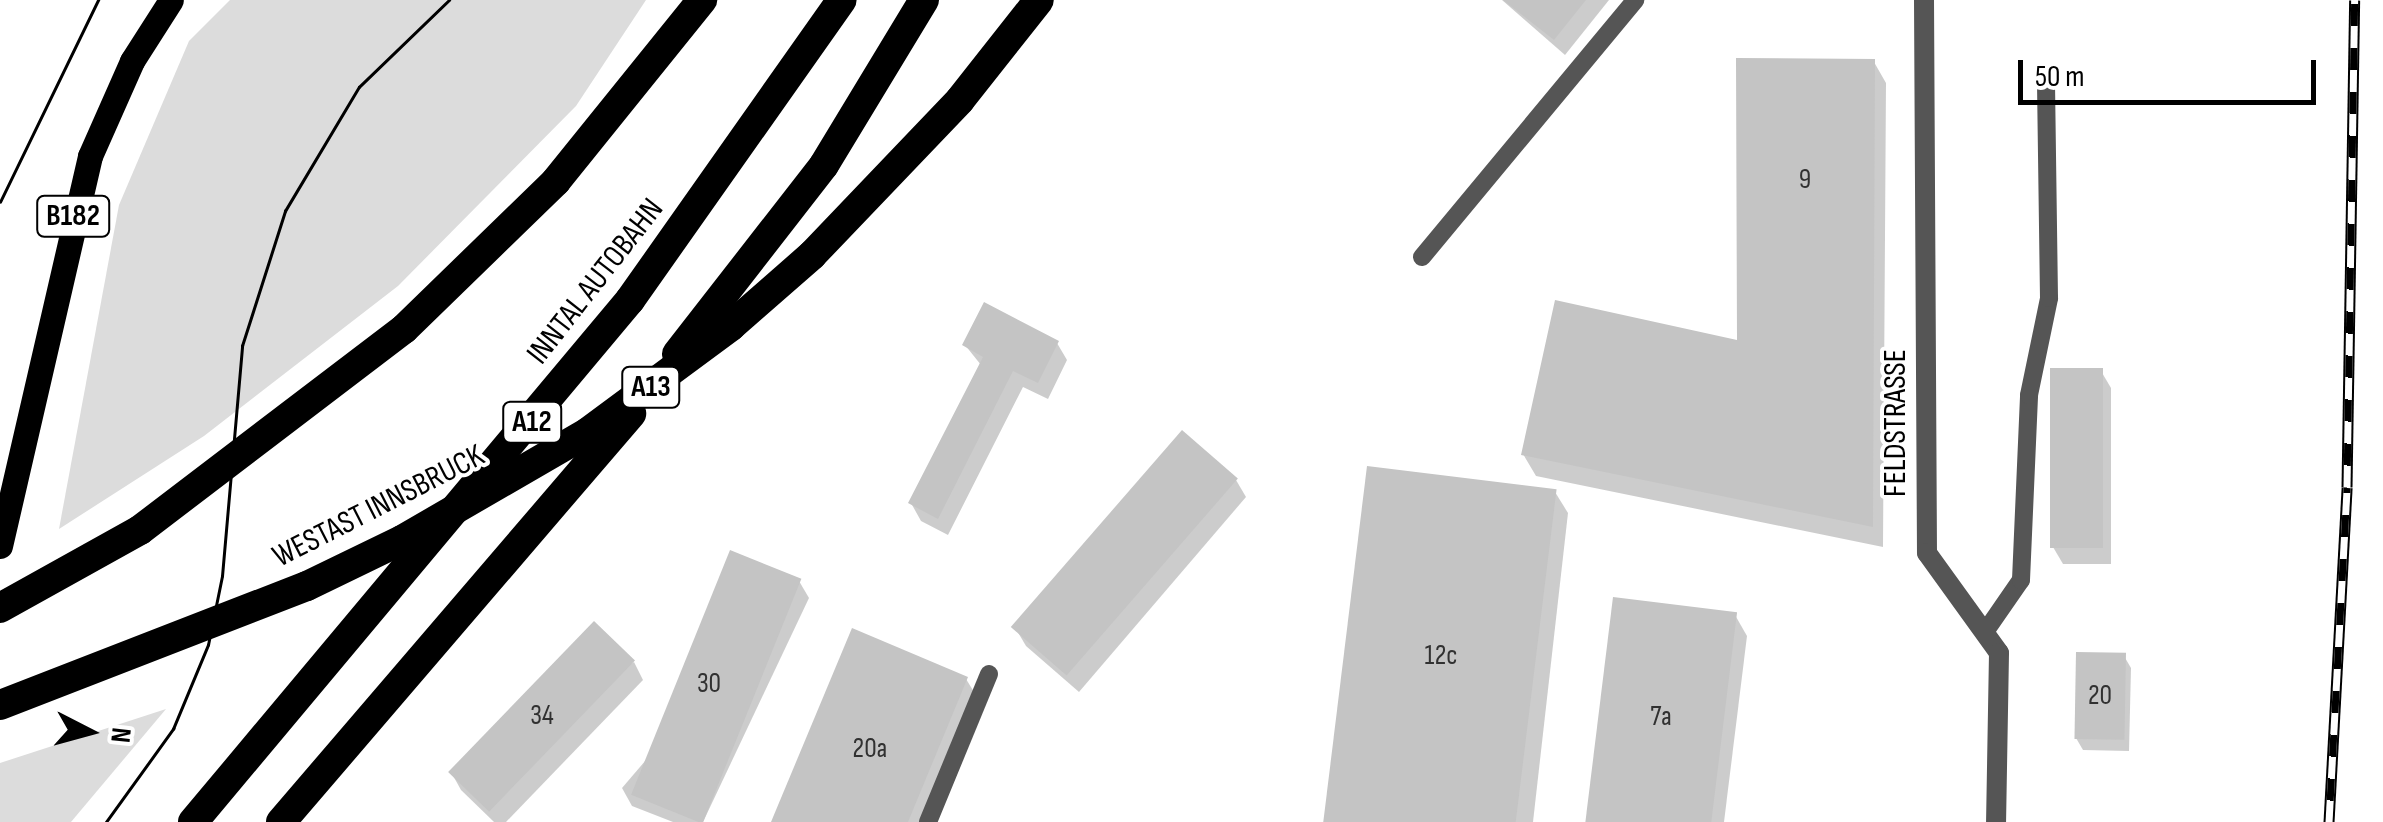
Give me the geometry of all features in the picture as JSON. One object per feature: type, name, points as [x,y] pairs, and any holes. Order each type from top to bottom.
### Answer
[{"type":"highway","points":[[0,608],[140,530],[322,398],[483,258],[626,101],[702,0]]},
{"type":"highway","name":"INNTAL AUTOBAHN","points":[[193,822],[630,300],[842,0]]},
{"type":"highway","name":"A12","points":[[282,822],[576,484],[824,165],[924,0]]},
{"type":"highway","name":"WESTAST INNSBRUCK","points":[[0,705],[167,644],[402,540],[588,432],[667,376],[772,291],[887,182],[1039,0]]},
{"type":"main road","name":"B182","points":[[0,546],[90,156],[132,61],[171,0]]},
{"type":"street","name":"FELDSTRASSE","points":[[1924,0],[1927,553],[1999,653],[1996,822]]},
{"type":"lane","points":[[1422,256],[1634,0]]},
{"type":"lane","points":[[1985,632],[2021,580],[2029,395],[2049,298],[2046,90]]},
{"type":"lane","points":[[928,822],[989,674]]},
{"type":"shaded area","points":[[230,0],[646,0],[576,106],[398,286],[204,436],[59,529],[119,205],[189,41]]},
{"type":"shaded area","points":[[166,709],[71,822],[0,822],[0,763]]},
{"type":"building","points":[[1503,0],[1586,0],[1554,40]]},
{"type":"building","points":[[1736,58],[1875,59],[1873,527],[1521,455],[1555,300],[1737,340]]},
{"type":"building","points":[[984,302],[1059,341],[1038,383],[1013,371],[938,519],[908,503],[983,357],[962,345]]},
{"type":"building","points":[[2050,368],[2103,368],[2103,548],[2050,548]]},
{"type":"building","points":[[1182,430],[1238,479],[1067,676],[1011,627]]},
{"type":"building","points":[[1367,466],[1557,489],[1516,822],[1323,822]]},
{"type":"building","points":[[730,550],[801,579],[703,822],[631,795]]},
{"type":"building","points":[[1613,597],[1737,612],[1711,822],[1585,822]]},
{"type":"building","points":[[594,621],[635,661],[489,812],[448,772]]},
{"type":"building","points":[[852,628],[968,677],[908,822],[771,822]]},
{"type":"building","points":[[2076,652],[2126,653],[2124,740],[2074,739]]},
{"type":"tram line","points":[[0,202],[98,0]]},
{"type":"tram line","points":[[106,822],[173,729],[208,645],[222,576],[242,346],[285,211],[359,87],[449,0]]},
{"type":"railway","points":[[2329,822],[2347,487],[2355,0]]}]
